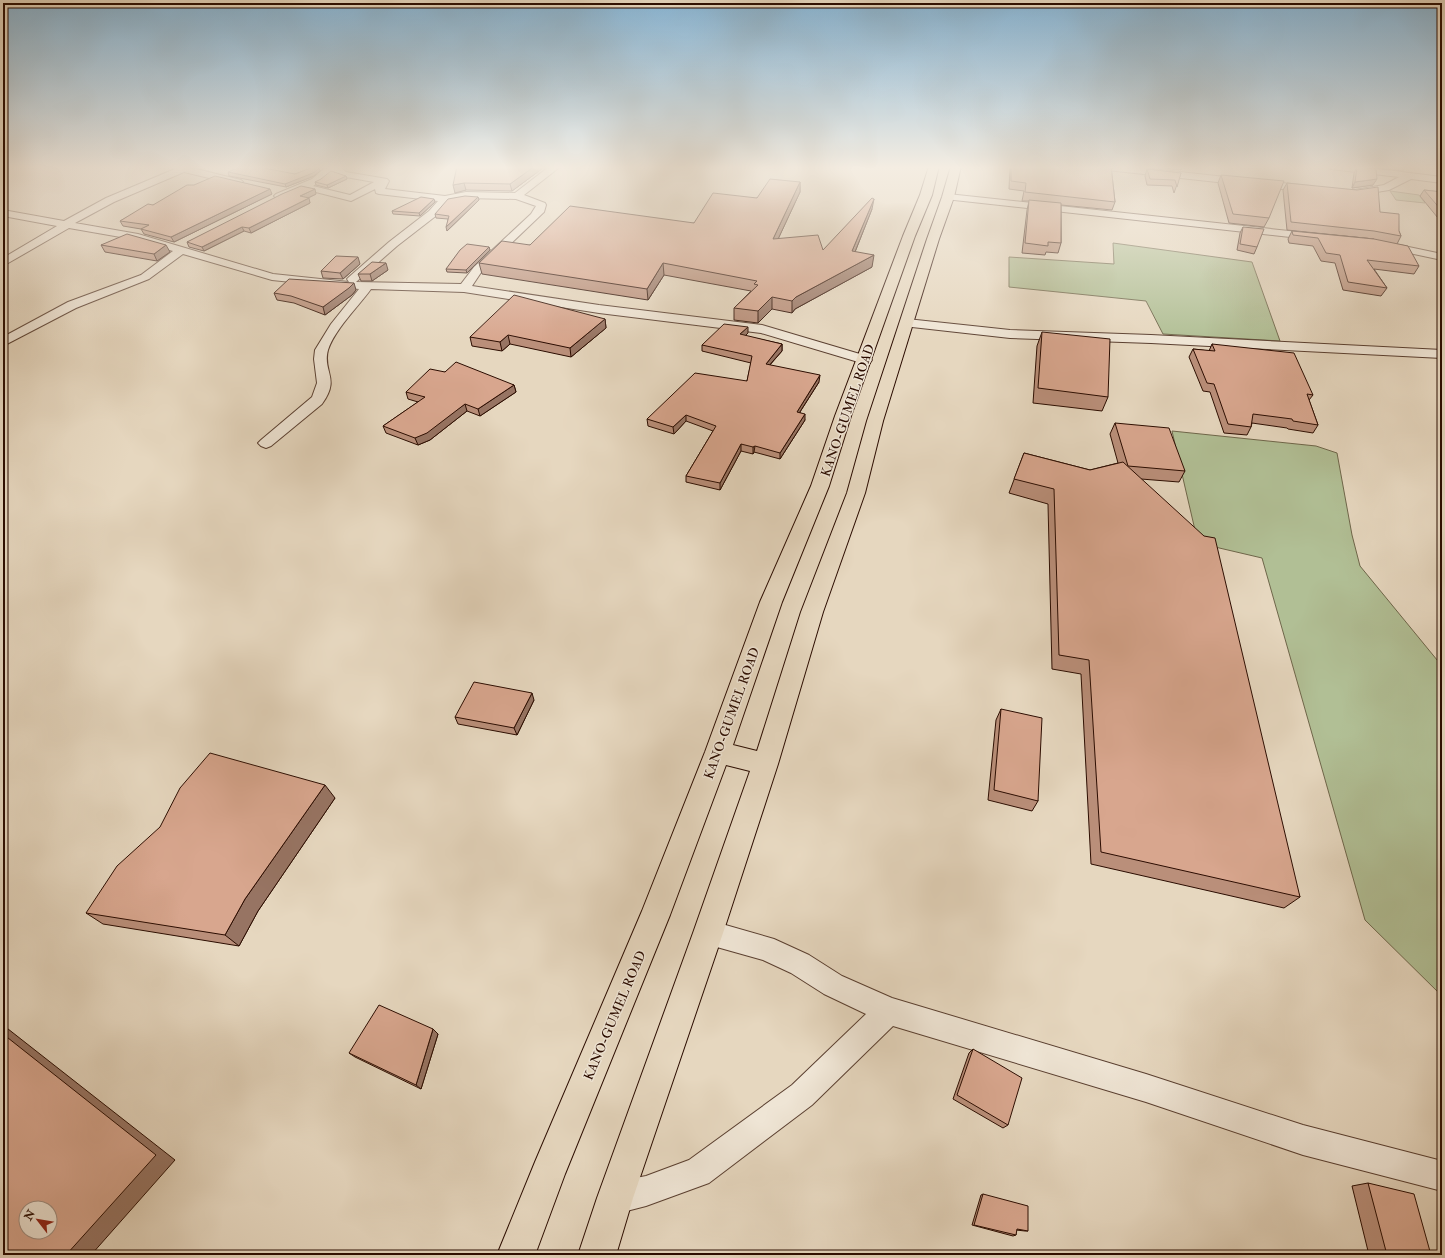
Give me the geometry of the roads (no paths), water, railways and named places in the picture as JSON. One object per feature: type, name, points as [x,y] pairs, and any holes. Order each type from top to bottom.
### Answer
[{"type":"main road","name":"KANO-GUMEL ROAD","points":[[516,1255],[547,1174],[655,915],[718,752],[772,602],[820,486],[843,416],[865,360],[913,225]]},
{"type":"main road","points":[[597,1255],[615,1198],[708,933],[765,764],[812,612],[856,493],[875,421],[938,225]]},
{"type":"main road","points":[[718,752],[765,764]]},
{"type":"street","points":[[3,263],[64,225],[134,236],[182,246],[206,259],[272,277],[346,285],[464,288],[599,309],[762,329],[865,360]]},
{"type":"street","points":[[346,285],[393,244],[418,225]]},
{"type":"street","points":[[464,288],[478,269],[525,225]]},
{"type":"street","points":[[1206,225],[1330,238]]},
{"type":"street","points":[[1376,244],[1442,257]]},
{"type":"street","points":[[3,342],[72,306],[145,277],[161,267],[182,246]]},
{"type":"street","points":[[266,443],[317,401],[322,394],[324,387],[321,366],[322,350],[332,332],[367,286]]},
{"type":"street","points":[[907,323],[1010,334],[1151,338],[1442,354]]},
{"type":"street","points":[[708,933],[765,948],[800,964],[833,985],[889,1011],[1043,1056],[1303,1140],[1442,1176]]},
{"type":"street","points":[[615,1198],[646,1191],[698,1172],[802,1095],[889,1011]]}]
